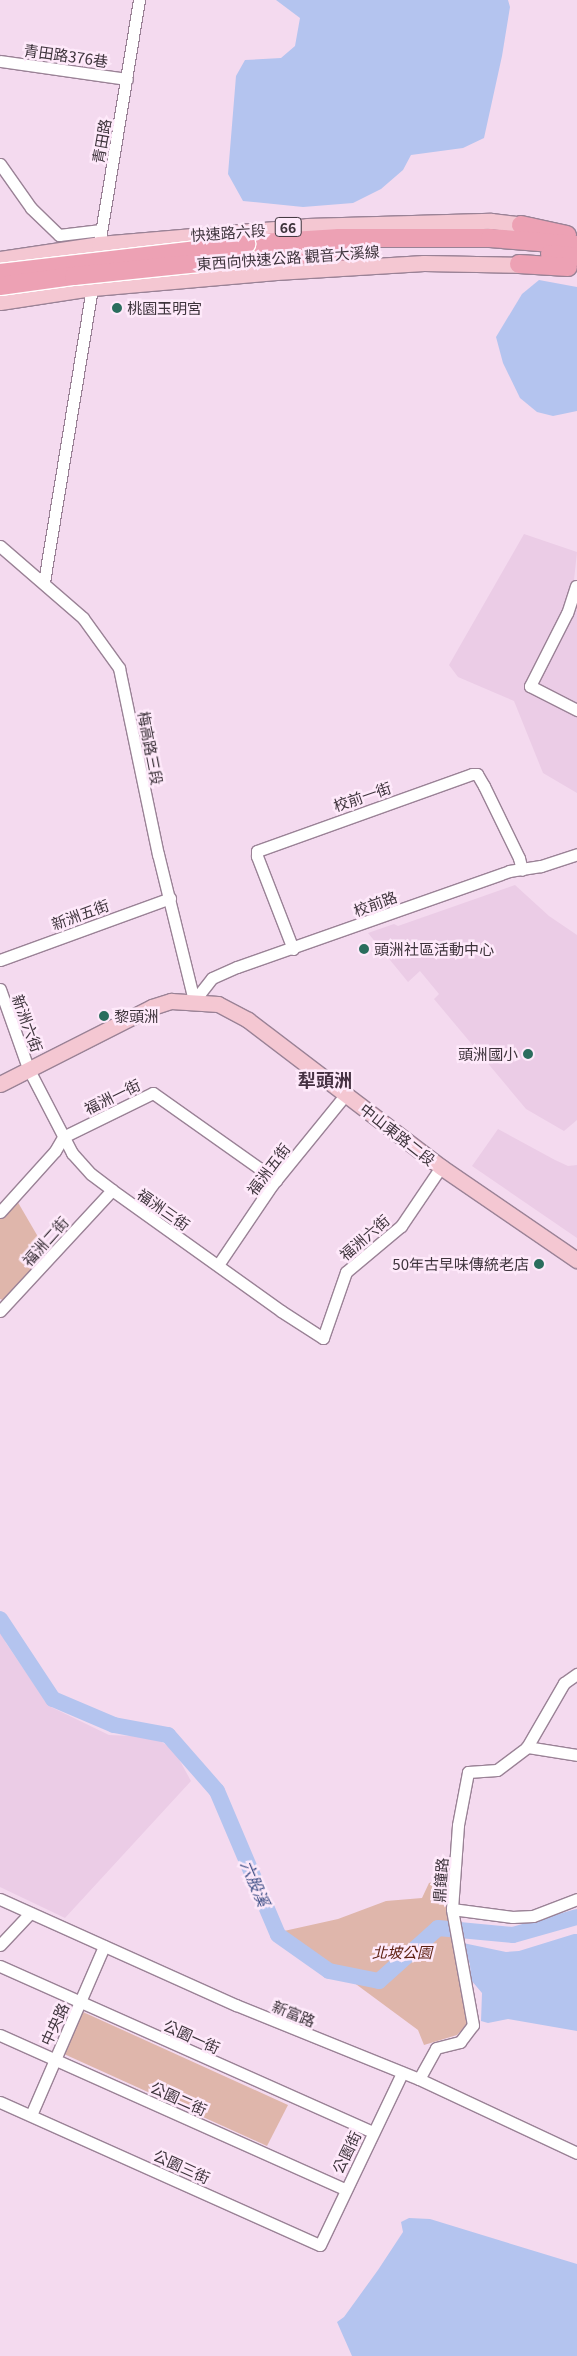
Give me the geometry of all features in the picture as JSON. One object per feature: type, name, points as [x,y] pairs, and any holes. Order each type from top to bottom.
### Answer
[{"type":"highway","points":[[520,225],[577,237]]},
{"type":"highway","name":"東西向快速公路 觀音大溪線","points":[[0,273],[246,244],[339,238],[490,238],[577,245]]},
{"type":"highway","name":"東西向快速公路 觀音大溪線","points":[[0,286],[93,274],[336,251],[415,249],[516,250],[577,257]]},
{"type":"highway","points":[[519,264],[577,267]]},
{"type":"main road","name":"快速路六段","points":[[0,259],[100,237],[307,226],[491,222],[577,232]]},
{"type":"main road","points":[[0,302],[93,288],[276,272],[385,265],[519,264],[577,271]]},
{"type":"main road","name":"中山東路二段","points":[[0,1084],[28,1068],[152,1007],[171,1001],[218,1004],[248,1020],[441,1167],[577,1260]]},
{"type":"street","name":"青田路","points":[[44,582],[139,0]]},
{"type":"street","name":"青田路376巷","points":[[0,61],[127,79]]},
{"type":"street","points":[[0,164],[31,208],[59,235],[100,237]]},
{"type":"street","name":"梅高路三段","points":[[0,546],[44,582],[82,618],[119,668],[158,854],[194,1001]]},
{"type":"street","points":[[576,586],[572,615],[530,686],[577,710]]},
{"type":"street","name":"校前一街","points":[[293,949],[257,856],[257,851],[472,774],[477,774],[484,786],[522,870]]},
{"type":"street","name":"校前路","points":[[194,1001],[212,978],[237,967],[293,949],[509,871],[522,870],[577,854]]},
{"type":"street","name":"新洲五街","points":[[0,960],[170,898]]},
{"type":"street","name":"新洲六街","points":[[0,989],[28,1068]]},
{"type":"street","name":"福洲三街","points":[[28,1068],[72,1153],[91,1174],[281,1311],[323,1338]]},
{"type":"street","name":"福洲一街","points":[[0,1212],[54,1151],[63,1137],[153,1093],[276,1180]]},
{"type":"street","name":"福洲五街","points":[[218,1265],[276,1180],[346,1094]]},
{"type":"street","name":"福洲六街","points":[[323,1338],[346,1272],[401,1226],[441,1167]]},
{"type":"street","name":"福洲二街","points":[[0,1311],[112,1190]]},
{"type":"street","points":[[577,1674],[564,1683],[527,1747],[577,1755]]},
{"type":"street","name":"鼎鐘路","points":[[419,2079],[436,2048],[460,2042],[473,2025],[452,1908],[458,1825],[468,1772],[497,1770],[527,1747]]},
{"type":"street","name":"新富路","points":[[0,1899],[236,2005],[419,2079],[577,2153]]},
{"type":"street","points":[[452,1908],[512,1917],[533,1916],[577,1899]]},
{"type":"street","points":[[0,1945],[30,1913]]},
{"type":"street","name":"中央路","points":[[31,2115],[104,1946]]},
{"type":"street","name":"公園一街","points":[[0,1966],[373,2132]]},
{"type":"street","name":"公園二街","points":[[0,2034],[345,2189]]},
{"type":"street","name":"公園街","points":[[320,2245],[345,2189],[402,2073]]},
{"type":"street","name":"公園三街","points":[[0,2102],[320,2245]]},
{"type":"shaded area","points":[[524,534],[577,552],[574,580],[577,582],[577,793],[543,773],[514,701],[458,677],[449,665]]},
{"type":"shaded area","name":"頭洲國小","points":[[515,885],[549,916],[577,935],[577,1120],[564,1131],[526,1109],[434,999],[439,994],[420,971],[408,982],[368,933],[394,924],[398,926]]},
{"type":"shaded area","points":[[498,1129],[568,1166],[577,1165],[577,1238],[472,1166]]},
{"type":"shaded area","points":[[0,1628],[6,1643],[49,1706],[109,1735],[154,1737],[174,1750],[191,1781],[65,1918],[0,1887]]},
{"type":"green space","points":[[16,1199],[48,1254],[3,1300],[0,1299],[0,1219]]},
{"type":"green space","name":"北坡公園","points":[[447,1877],[447,1908],[469,2022],[457,2035],[424,2045],[418,2030],[284,1931],[338,1919],[386,1901],[422,1898],[429,1883]]},
{"type":"green space","points":[[83,2012],[288,2105],[267,2146],[64,2054]]},
{"type":"water","points":[[276,0],[508,0],[510,7],[502,56],[484,138],[463,148],[411,155],[403,170],[381,189],[353,203],[303,207],[243,201],[228,174],[236,76],[245,60],[281,58],[295,46],[300,18]]},
{"type":"water","points":[[539,280],[577,287],[577,411],[553,416],[537,412],[520,398],[503,363],[496,337],[522,294]]},
{"type":"water","points":[[577,1934],[577,2031],[508,2019],[488,2023],[481,2021],[482,1993],[471,1980],[470,1965],[463,1943],[506,1952],[519,1951]]},
{"type":"water","points":[[409,2218],[430,2219],[577,2264],[577,2356],[352,2356],[337,2322],[344,2317],[403,2232],[401,2222]]},
{"type":"waterway","name":"六股溪","points":[[0,1619],[53,1699],[114,1725],[168,1735],[217,1791],[278,1935],[329,1971],[379,1981],[438,1928],[513,1935],[577,1917]]},
{"type":"place","name":"桃園玉明宮","points":[[117,308]]},
{"type":"place","name":"頭洲社區活動中心","points":[[364,949]]},
{"type":"place","name":"黎頭洲","points":[[104,1016]]},
{"type":"place","name":"頭洲國小","points":[[528,1054]]},
{"type":"place","name":"50年古早味傳統老店","points":[[539,1264]]},
{"type":"district","name":"犁頭洲","points":[[325,1079]]}]
